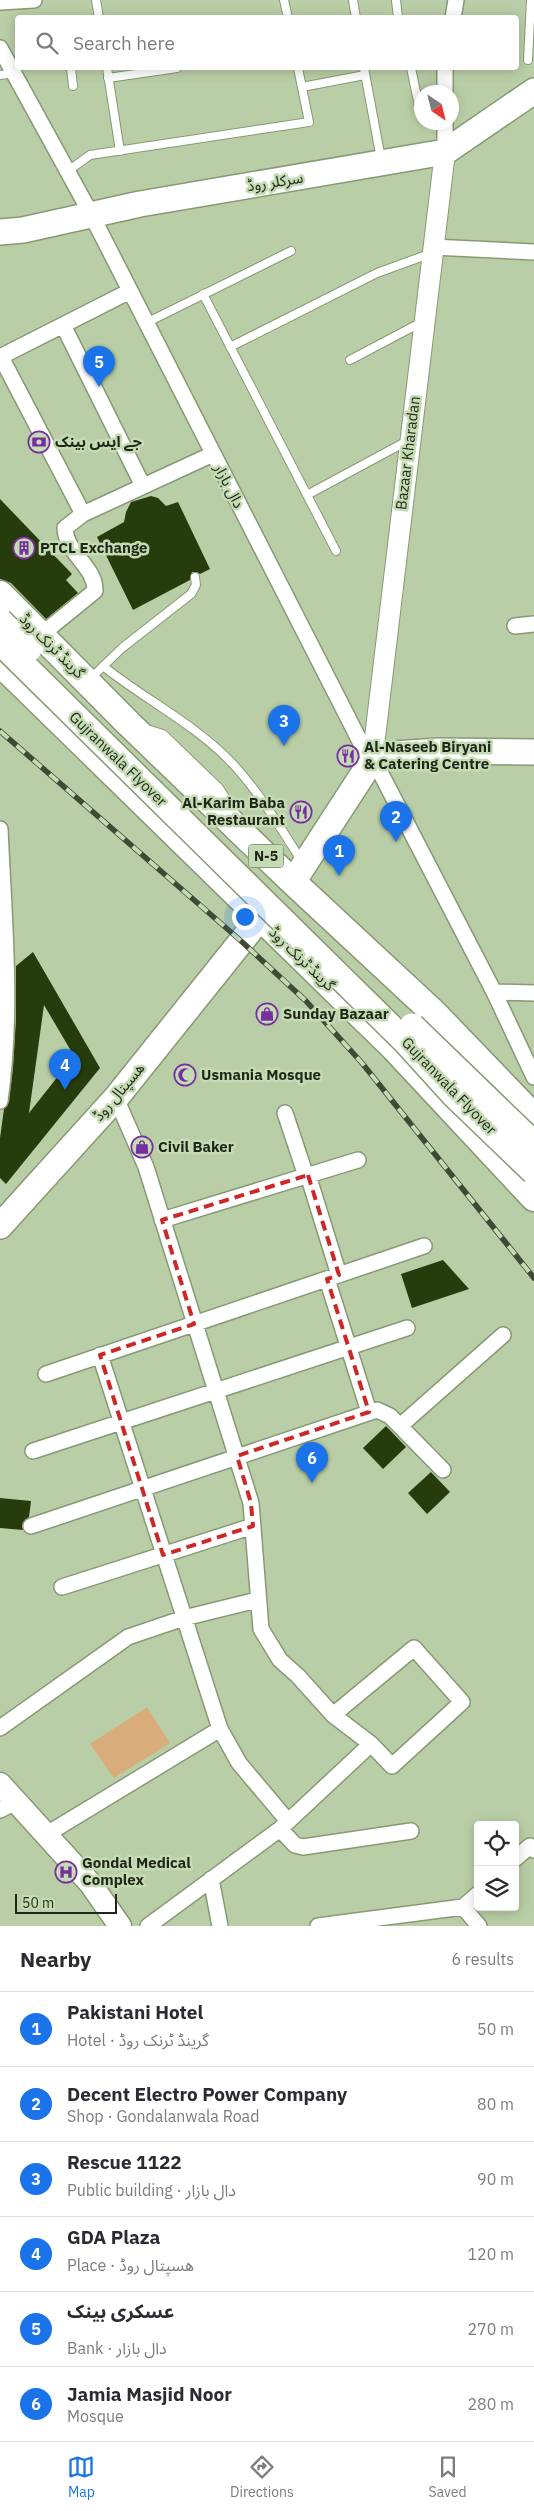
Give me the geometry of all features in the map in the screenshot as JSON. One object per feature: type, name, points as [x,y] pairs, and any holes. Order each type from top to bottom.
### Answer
[{"type":"highway","name":"گرینڈ ٹرنک روڈ","points":[[0,594],[42,634],[95,674],[128,724],[232,823],[298,873],[534,1117]]},
{"type":"highway","name":"گرینڈ ٹرنک روڈ","points":[[0,663],[394,1048],[534,1198]]},
{"type":"highway","points":[[100,761],[128,724]]},
{"type":"highway","points":[[394,1048],[434,1013]]},
{"type":"main road","name":"سرکلر روڈ","points":[[0,232],[23,230],[140,204],[445,152],[534,91]]},
{"type":"main road","name":"Gujranwala Flyover","points":[[0,621],[534,1144]]},
{"type":"main road","name":"Gujranwala Flyover","points":[[0,642],[406,1042],[455,1096],[534,1172]]},
{"type":"main road","points":[[298,873],[374,762],[439,751],[534,752]]},
{"type":"main road","points":[[374,762],[534,763]]},
{"type":"main road","name":"ھسپتال روڈ","points":[[4,1213],[116,1098],[230,953],[260,918]]},
{"type":"main road","points":[[4,1793],[47,1834],[90,1883],[120,1926]]},
{"type":"street","points":[[0,2],[34,0]]},
{"type":"street","points":[[454,15],[456,0]]},
{"type":"street","name":"دال بازار","points":[[0,48],[7,74],[68,171],[91,214],[213,454],[494,992],[534,1077]]},
{"type":"street","points":[[445,85],[446,70]]},
{"type":"street","points":[[445,130],[445,152]]},
{"type":"street","name":"Bazaar Kharadan","points":[[374,762],[432,250],[445,152]]},
{"type":"street","points":[[432,250],[534,252]]},
{"type":"street","points":[[83,514],[0,357],[130,292]]},
{"type":"street","points":[[63,325],[143,486]]},
{"type":"street","points":[[42,634],[95,591],[95,583],[91,576],[69,547],[65,528],[83,514],[213,454]]},
{"type":"street","points":[[514,626],[534,624]]},
{"type":"street","points":[[0,829],[8,1016],[5,1064],[0,1101]]},
{"type":"street","points":[[494,992],[534,992]]},
{"type":"street","points":[[116,1098],[146,1167],[251,1503],[262,1629],[280,1660],[298,1676],[334,1715],[371,1744],[392,1766],[462,1702],[414,1648],[334,1715]]},
{"type":"street","points":[[284,1113],[307,1176],[349,1346],[369,1412]]},
{"type":"street","points":[[162,1220],[358,1160]]},
{"type":"street","points":[[46,1374],[424,1246]]},
{"type":"street","points":[[33,1451],[407,1328]]},
{"type":"street","points":[[400,1426],[503,1335]]},
{"type":"street","points":[[100,1356],[220,1729],[239,1763],[284,1824],[295,1845],[303,1847],[410,1831]]},
{"type":"street","points":[[32,1526],[369,1412],[384,1411],[443,1470]]},
{"type":"street","points":[[62,1587],[252,1526]]},
{"type":"street","points":[[0,1728],[128,1638],[184,1618],[258,1600]]},
{"type":"street","points":[[47,1834],[220,1729]]},
{"type":"street","points":[[148,1926],[284,1824],[371,1744]]},
{"type":"street","points":[[519,1856],[530,1846],[534,1850]]},
{"type":"street","points":[[211,1879],[220,1926]]},
{"type":"street","points":[[318,1926],[463,1907],[474,1897]]},
{"type":"street","points":[[463,1907],[479,1926]]},
{"type":"lane","points":[[96,0],[98,15]]},
{"type":"lane","points":[[284,0],[287,15]]},
{"type":"lane","points":[[353,0],[356,15]]},
{"type":"lane","points":[[396,0],[398,15]]},
{"type":"lane","points":[[528,60],[532,40],[531,0]]},
{"type":"lane","points":[[71,70],[73,86]]},
{"type":"lane","points":[[107,70],[120,151]]},
{"type":"lane","points":[[108,78],[163,70]]},
{"type":"lane","points":[[68,171],[90,155],[309,122],[298,70]]},
{"type":"lane","points":[[411,70],[415,85]]},
{"type":"lane","points":[[302,87],[365,71],[382,164]]},
{"type":"lane","points":[[230,346],[377,273],[432,250]]},
{"type":"lane","points":[[146,323],[291,251]]},
{"type":"lane","points":[[203,294],[336,551]]},
{"type":"lane","points":[[350,360],[424,321]]},
{"type":"lane","points":[[307,495],[410,440]]},
{"type":"lane","points":[[195,577],[196,584],[191,594],[122,648],[95,674],[174,715],[231,763],[268,808],[298,873]]},
{"type":"highlighted area","points":[[308,1175],[339,1275],[327,1279],[369,1412],[237,1456],[251,1503],[253,1526],[163,1555],[100,1355],[194,1324],[162,1220]]},
{"type":"shaded area","points":[[147,1707],[170,1743],[114,1778],[90,1744]]},
{"type":"building","points":[[151,496],[158,498],[166,506],[178,502],[210,569],[200,574],[192,572],[190,580],[133,610],[97,537],[124,522],[131,502]]},
{"type":"building","name":"PTCL Exchange","points":[[0,499],[72,574],[66,580],[78,593],[46,619],[11,583],[0,579]]},
{"type":"building","points":[[33,952],[100,1068],[6,1184],[0,1178],[0,1138],[4,1109],[9,1102],[13,1068],[16,1019],[16,966]],"holes":[[[44,1005],[74,1056],[29,1113]]]},
{"type":"building","points":[[443,1260],[469,1289],[412,1308],[401,1274]]},
{"type":"building","points":[[386,1426],[406,1447],[383,1469],[363,1448]]},
{"type":"building","points":[[431,1472],[450,1492],[427,1514],[408,1493]]},
{"type":"building","points":[[0,1498],[31,1501],[29,1517],[22,1524],[23,1530],[0,1528]]},
{"type":"railway","points":[[0,731],[240,940],[306,1001],[362,1063],[534,1278]]},
{"type":"place","name":"عسکری بینک","points":[[99,387]]},
{"type":"place","name":"جے ایس بینک","points":[[39,442]]},
{"type":"place","name":"PTCL Exchange","points":[[24,548]]},
{"type":"place","name":"Rescue 1122","points":[[284,746]]},
{"type":"place","name":"Al-Naseeb Biryani & Catering Centre","points":[[348,756]]},
{"type":"place","name":"Al-Karim Baba Restaurant","points":[[301,812]]},
{"type":"place","name":"Decent Electro Power Company","points":[[396,842]]},
{"type":"place","name":"Pakistani Hotel","points":[[339,876]]},
{"type":"place","name":"Sunday Bazaar","points":[[267,1014]]},
{"type":"place","name":"Usmania Mosque","points":[[185,1075]]},
{"type":"place","name":"GDA Plaza","points":[[65,1090]]},
{"type":"place","name":"Civil Baker","points":[[142,1147]]},
{"type":"place","name":"Jamia Masjid Noor","points":[[312,1483]]},
{"type":"place","name":"Gondal Medical Complex","points":[[66,1872]]}]
